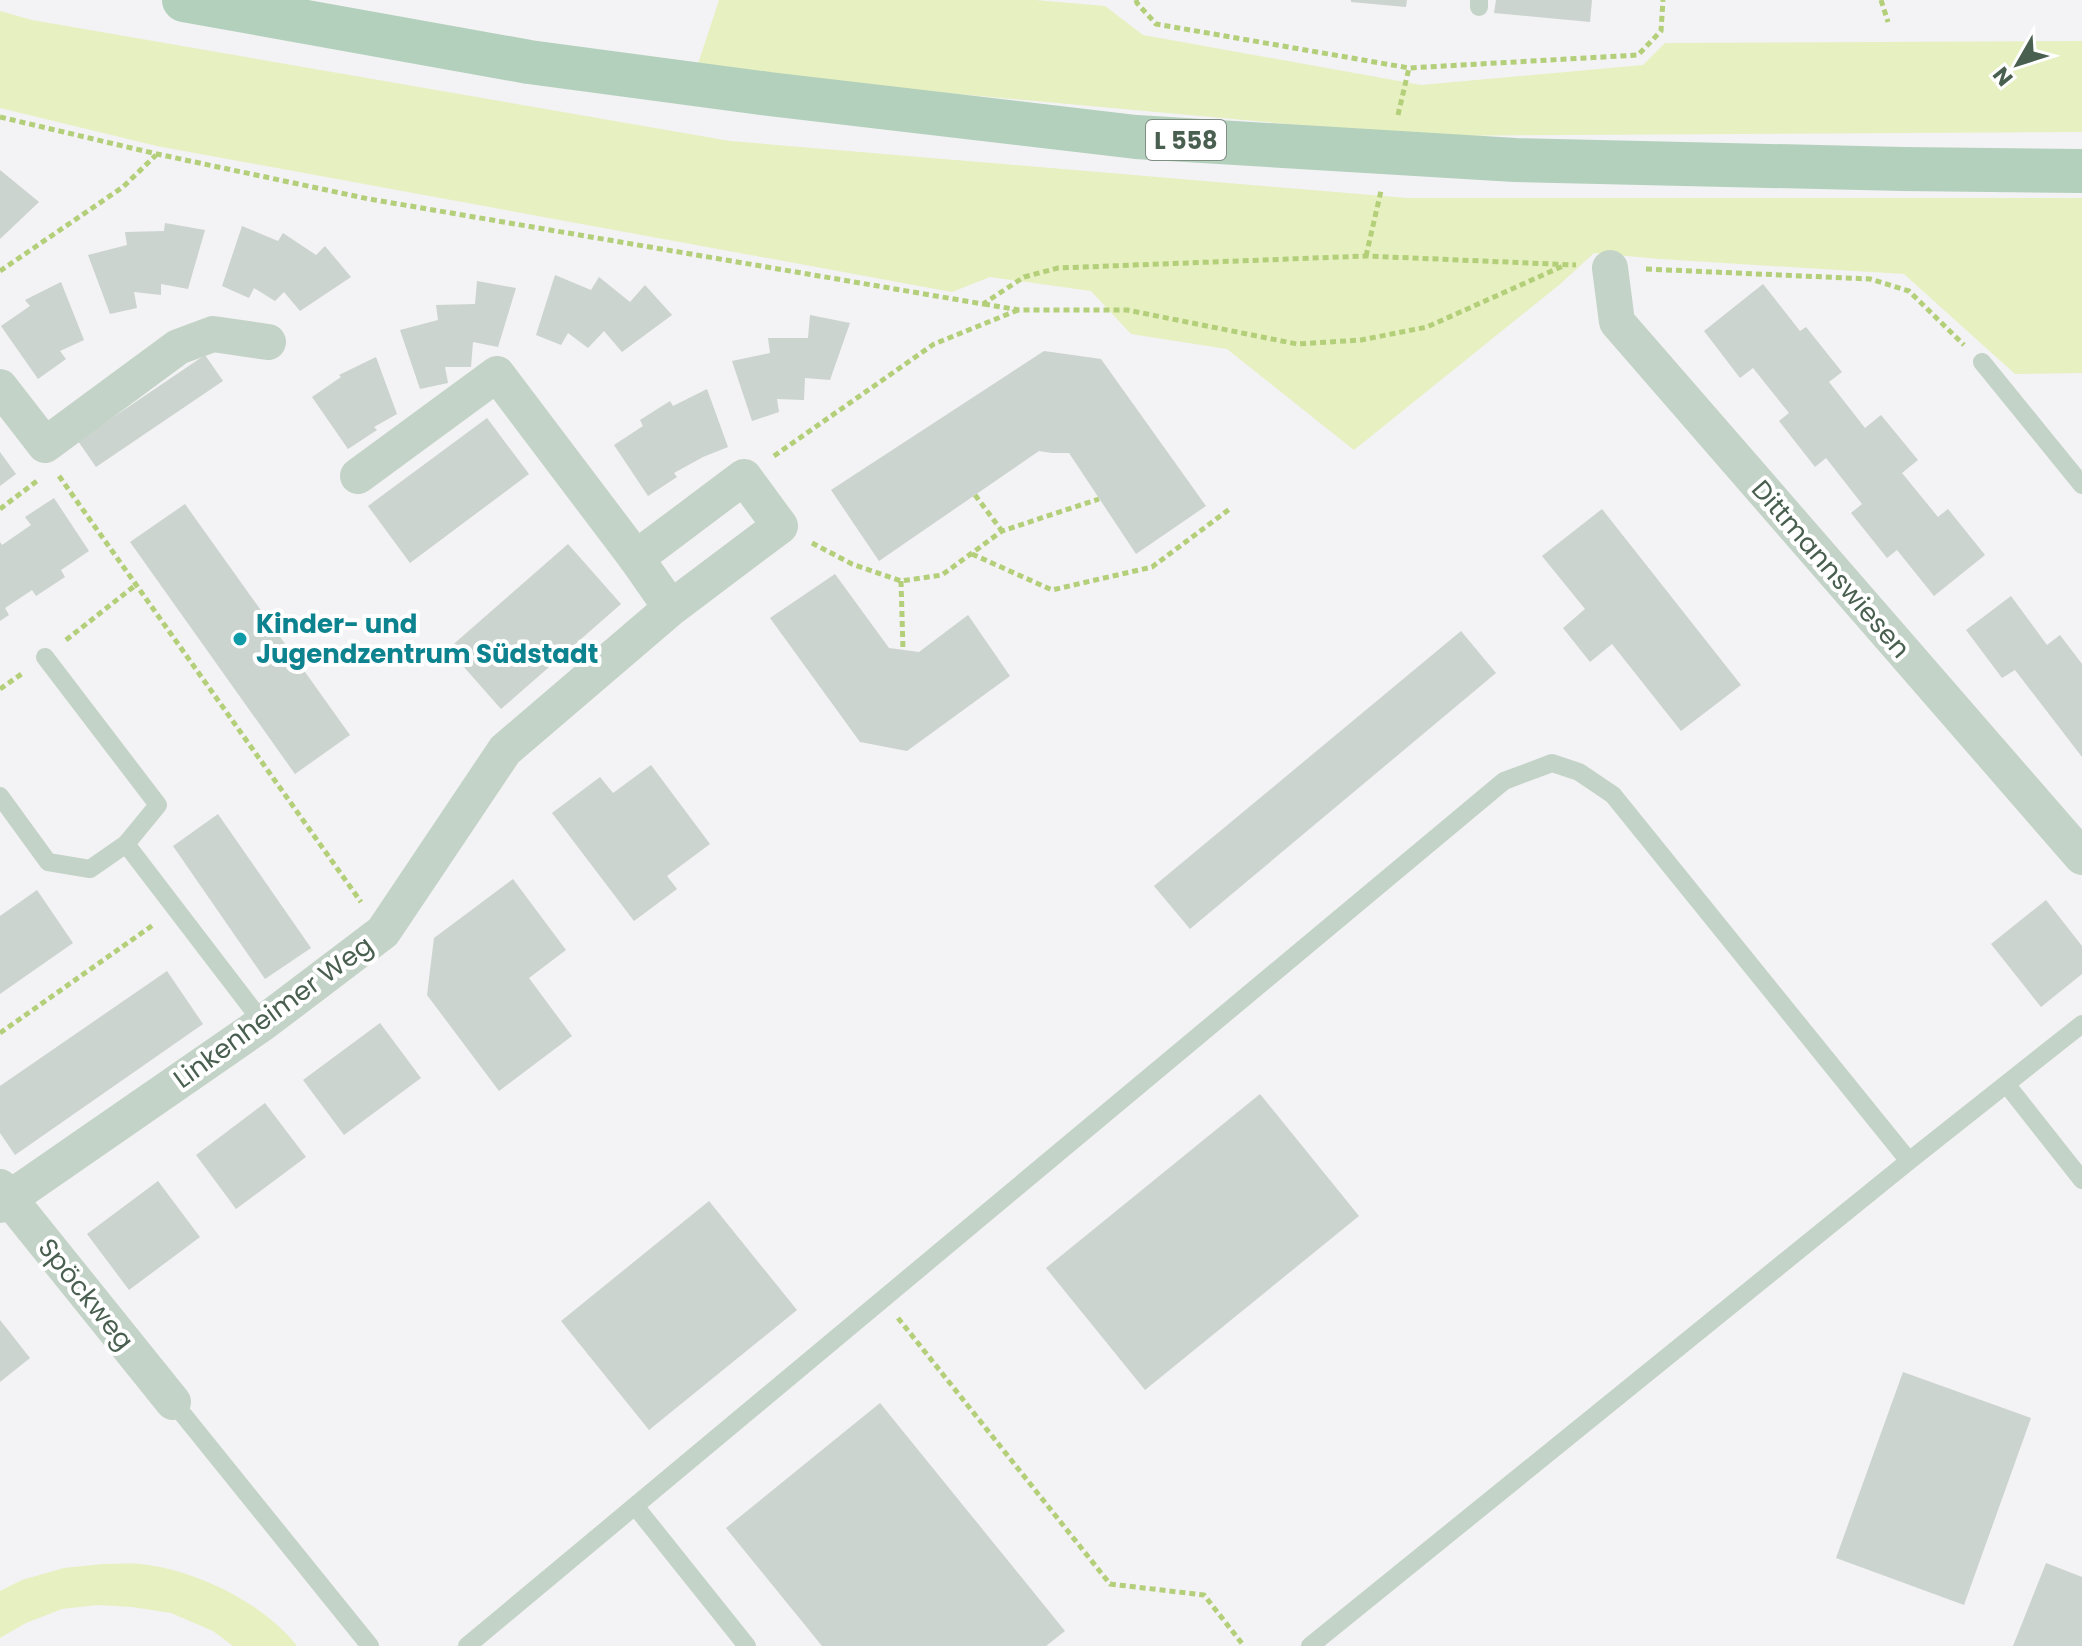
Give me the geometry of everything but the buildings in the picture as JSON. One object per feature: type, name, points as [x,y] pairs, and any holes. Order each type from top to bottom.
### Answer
[{"type":"main road","name":"L 558","points":[[184,0],[529,62],[1136,137],[1515,160],[2082,171]]},
{"type":"street","name":"Dittmannswiesen","points":[[1610,268],[1617,322],[2082,857]]},
{"type":"street","points":[[0,387],[45,445],[178,347],[213,334],[268,342]]},
{"type":"street","points":[[358,476],[497,374],[671,608]]},
{"type":"street","points":[[636,558],[744,477],[780,526]]},
{"type":"street","name":"Linkenheimer Weg","points":[[3,1197],[263,1023],[383,932],[505,750],[671,608],[780,526]]},
{"type":"street","name":"Spöckweg","points":[[3,1197],[173,1402]]},
{"type":"lane","points":[[1982,362],[2082,485]]},
{"type":"lane","points":[[0,796],[48,862],[90,869],[126,844],[158,805],[45,657]]},
{"type":"lane","points":[[467,1646],[1504,781],[1552,763],[1579,772],[1613,795],[1909,1161]]},
{"type":"lane","points":[[126,844],[263,1023]]},
{"type":"lane","points":[[1310,1646],[2082,1024]]},
{"type":"lane","points":[[2007,1085],[2082,1180]]},
{"type":"lane","points":[[173,1402],[370,1646]]},
{"type":"lane","points":[[635,1506],[747,1646]]},
{"type":"path","points":[[1136,0],[1156,24],[1409,68],[1638,55],[1661,31],[1663,0]]},
{"type":"path","points":[[1881,0],[1888,22]]},
{"type":"path","points":[[1402,96],[1409,68]]},
{"type":"path","points":[[0,117],[369,199],[1019,310],[1127,310],[1297,344],[1361,340],[1427,327],[1567,264]]},
{"type":"path","points":[[0,271],[123,187],[157,154]]},
{"type":"path","points":[[1366,256],[1372,231]]},
{"type":"path","points":[[983,304],[1024,277],[1058,268],[1366,256],[1870,279],[1909,291],[1982,362]]},
{"type":"path","points":[[744,477],[934,344],[1019,310]]},
{"type":"path","points":[[54,469],[383,932]]},
{"type":"path","points":[[0,509],[43,477]]},
{"type":"path","points":[[975,495],[1002,531]]},
{"type":"path","points":[[780,526],[852,564],[901,581],[942,575],[1002,531],[1099,499]]},
{"type":"path","points":[[971,554],[1052,590],[1152,567],[1231,508]]},
{"type":"path","points":[[901,581],[903,650]]},
{"type":"path","points":[[0,1033],[177,909]]},
{"type":"path","points":[[883,1299],[1110,1584],[1204,1595],[1244,1646]]},
{"type":"green space","points":[[719,0],[1035,0],[1105,6],[1143,35],[1421,85],[1643,65],[1665,43],[2082,41],[2082,132],[1419,136],[696,70]]},
{"type":"green space","points":[[0,11],[32,20],[730,141],[1407,198],[2082,198],[2082,373],[2015,374],[1904,274],[1594,253],[1559,285],[1354,450],[1227,349],[1131,334],[1091,291],[990,277],[952,292],[157,146],[0,108]]},
{"type":"green space","points":[[103,1564],[161,1567],[205,1581],[247,1602],[283,1630],[297,1646],[233,1646],[213,1631],[171,1613],[97,1605],[62,1609],[26,1623],[0,1638],[0,1591],[22,1580],[64,1568]]},
{"type":"place","name":"Kinder- und Jugendzentrum Südstadt","points":[[240,639]]}]
